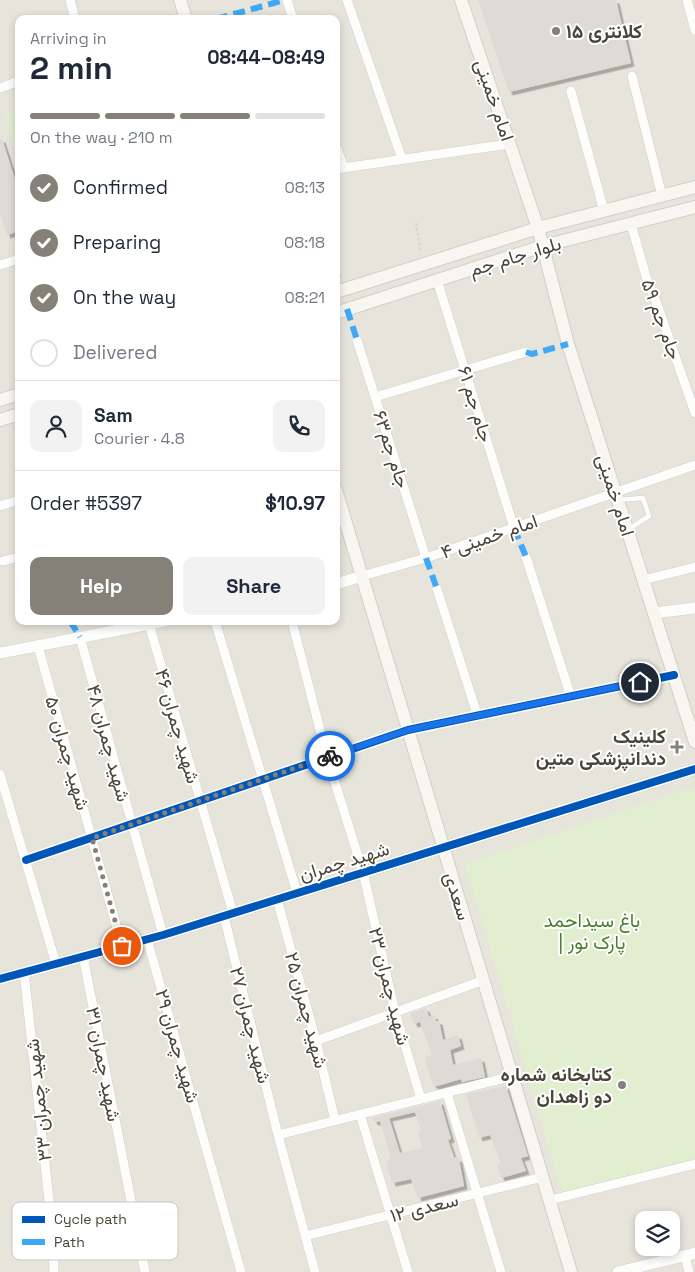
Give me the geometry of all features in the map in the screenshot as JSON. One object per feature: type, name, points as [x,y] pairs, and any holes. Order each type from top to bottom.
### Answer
[{"type":"main road","points":[[180,0],[185,15]]},
{"type":"main road","name":"امام خمینی","points":[[461,0],[538,228],[568,344],[695,742]]},
{"type":"main road","name":"بلوار جام جم","points":[[340,291],[538,228],[695,187]]},
{"type":"main road","name":"بلوار جام جم","points":[[340,312],[543,246],[695,207]]},
{"type":"main road","points":[[0,399],[15,395]]},
{"type":"main road","points":[[0,420],[15,415]]},
{"type":"main road","name":"سعدی","points":[[340,503],[571,1272]]},
{"type":"street","points":[[70,0],[75,15]]},
{"type":"street","points":[[287,0],[292,15]]},
{"type":"street","points":[[347,0],[402,159]]},
{"type":"street","points":[[687,0],[695,30]]},
{"type":"street","points":[[632,76],[662,196]]},
{"type":"street","points":[[0,88],[15,83]]},
{"type":"street","points":[[570,90],[604,211]]},
{"type":"street","points":[[340,168],[509,144]]},
{"type":"street","name":"جام جم ۵۹","points":[[631,224],[648,283],[658,304],[694,403],[695,413]]},
{"type":"street","points":[[0,265],[15,260]]},
{"type":"street","name":"جام جم ۶۱","points":[[437,280],[514,528]]},
{"type":"street","name":"جام جم۶۳","points":[[357,340],[426,558]]},
{"type":"street","points":[[375,397],[526,352]]},
{"type":"street","name":"امام خمینی ۴","points":[[362,576],[426,558],[616,496],[695,465]]},
{"type":"street","points":[[0,506],[15,501]]},
{"type":"street","points":[[526,557],[571,697]]},
{"type":"street","points":[[3,561],[15,558]]},
{"type":"street","points":[[643,580],[695,567]]},
{"type":"street","points":[[340,583],[362,576]]},
{"type":"street","points":[[436,589],[478,717]]},
{"type":"street","points":[[654,613],[693,609]]},
{"type":"street","points":[[0,653],[143,625]]},
{"type":"street","name":"شهید چمران ۴۶","points":[[148,625],[200,801],[228,914]]},
{"type":"street","points":[[216,625],[297,893]]},
{"type":"street","name":"شهید چمران ۲۳","points":[[293,625],[327,757],[363,872],[395,1012],[420,1099]]},
{"type":"street","name":"شهید چمران ۴۸","points":[[80,637],[163,935]]},
{"type":"street","name":"شهید چمران ۵۰","points":[[38,646],[122,946]]},
{"type":"street","points":[[26,860],[408,730],[674,675]]},
{"type":"street","name":"شهید چمران","points":[[0,979],[163,935],[695,769]]},
{"type":"street","points":[[0,774],[56,964]]},
{"type":"street","name":"شهید چمران ۲۵","points":[[277,899],[316,1041],[335,1120]]},
{"type":"street","name":"شهید چمران ۲۷","points":[[228,914],[278,1135],[314,1272]]},
{"type":"street","name":"شهید چمران ۲۹","points":[[147,939],[241,1272]]},
{"type":"street","name":"شهید چمران ۳۱","points":[[84,956],[131,1202]]},
{"type":"street","name":"شهید چمران ۳۳","points":[[24,972],[49,1202]]},
{"type":"street","points":[[316,1041],[484,980]]},
{"type":"street","points":[[278,1135],[512,1076]]},
{"type":"street","points":[[447,1093],[501,1272]]},
{"type":"street","points":[[360,1114],[408,1272]]},
{"type":"street","points":[[550,1200],[695,1164]]},
{"type":"street","name":"سعدی ۱۲","points":[[305,1236],[543,1177]]},
{"type":"street","points":[[618,1272],[690,1254],[689,1272]]},
{"type":"lane","points":[[616,496],[643,498],[649,516],[627,530]]},
{"type":"path","points":[[416,223],[424,265]]},
{"type":"shaded area","points":[[0,0],[695,0],[695,1272],[0,1272]]},
{"type":"green space","points":[[15,109],[15,147],[4,113]]},
{"type":"green space","name":"باغ سیداحمد | پارک نور","points":[[693,787],[695,795],[695,1167],[564,1199],[465,864]]},
{"type":"building","name":"کلانتری ۱۵","points":[[478,0],[616,0],[631,63],[509,92]]},
{"type":"building","points":[[0,139],[2,139],[15,179],[15,232],[7,235],[0,214]]},
{"type":"building","points":[[426,1008],[429,1017],[434,1015],[436,1021],[439,1021],[443,1040],[458,1035],[461,1046],[450,1050],[453,1065],[481,1058],[485,1077],[462,1082],[461,1079],[437,1086],[433,1085],[424,1057],[432,1055],[420,1022],[414,1024],[410,1013]]},
{"type":"building","points":[[506,1086],[528,1156],[521,1158],[526,1171],[501,1178],[497,1165],[501,1164],[490,1135],[479,1138],[466,1094]]},
{"type":"building","points":[[440,1101],[451,1139],[448,1140],[454,1157],[459,1159],[464,1186],[418,1198],[411,1179],[392,1183],[386,1161],[391,1159],[380,1121],[374,1122],[373,1118]],"holes":[[[415,1112],[421,1131],[418,1131],[422,1148],[400,1153],[389,1118]]]},
{"type":"marked path","points":[[231,15],[285,0]]},
{"type":"marked path","points":[[347,309],[357,340]]},
{"type":"marked path","points":[[526,352],[532,354],[568,344]]},
{"type":"marked path","points":[[514,528],[526,557]]},
{"type":"marked path","points":[[426,558],[437,589]]},
{"type":"marked path","points":[[72,625],[80,637]]},
{"type":"cycle path","points":[[26,860],[408,730],[674,675]]},
{"type":"cycle path","points":[[0,979],[163,935],[695,769]]},
{"type":"way so far","points":[[122,946],[92,838],[330,756]]},
{"type":"place","name":"کلانتری ۱۵","points":[[556,31]]},
{"type":"place","name":"کلینیک دندانپزشکی متین","points":[[677,747]]},
{"type":"place","name":"کتابخانه شماره دو زاهدان","points":[[622,1085]]},
{"type":"route","points":[[330,756],[408,730],[640,682]]}]
